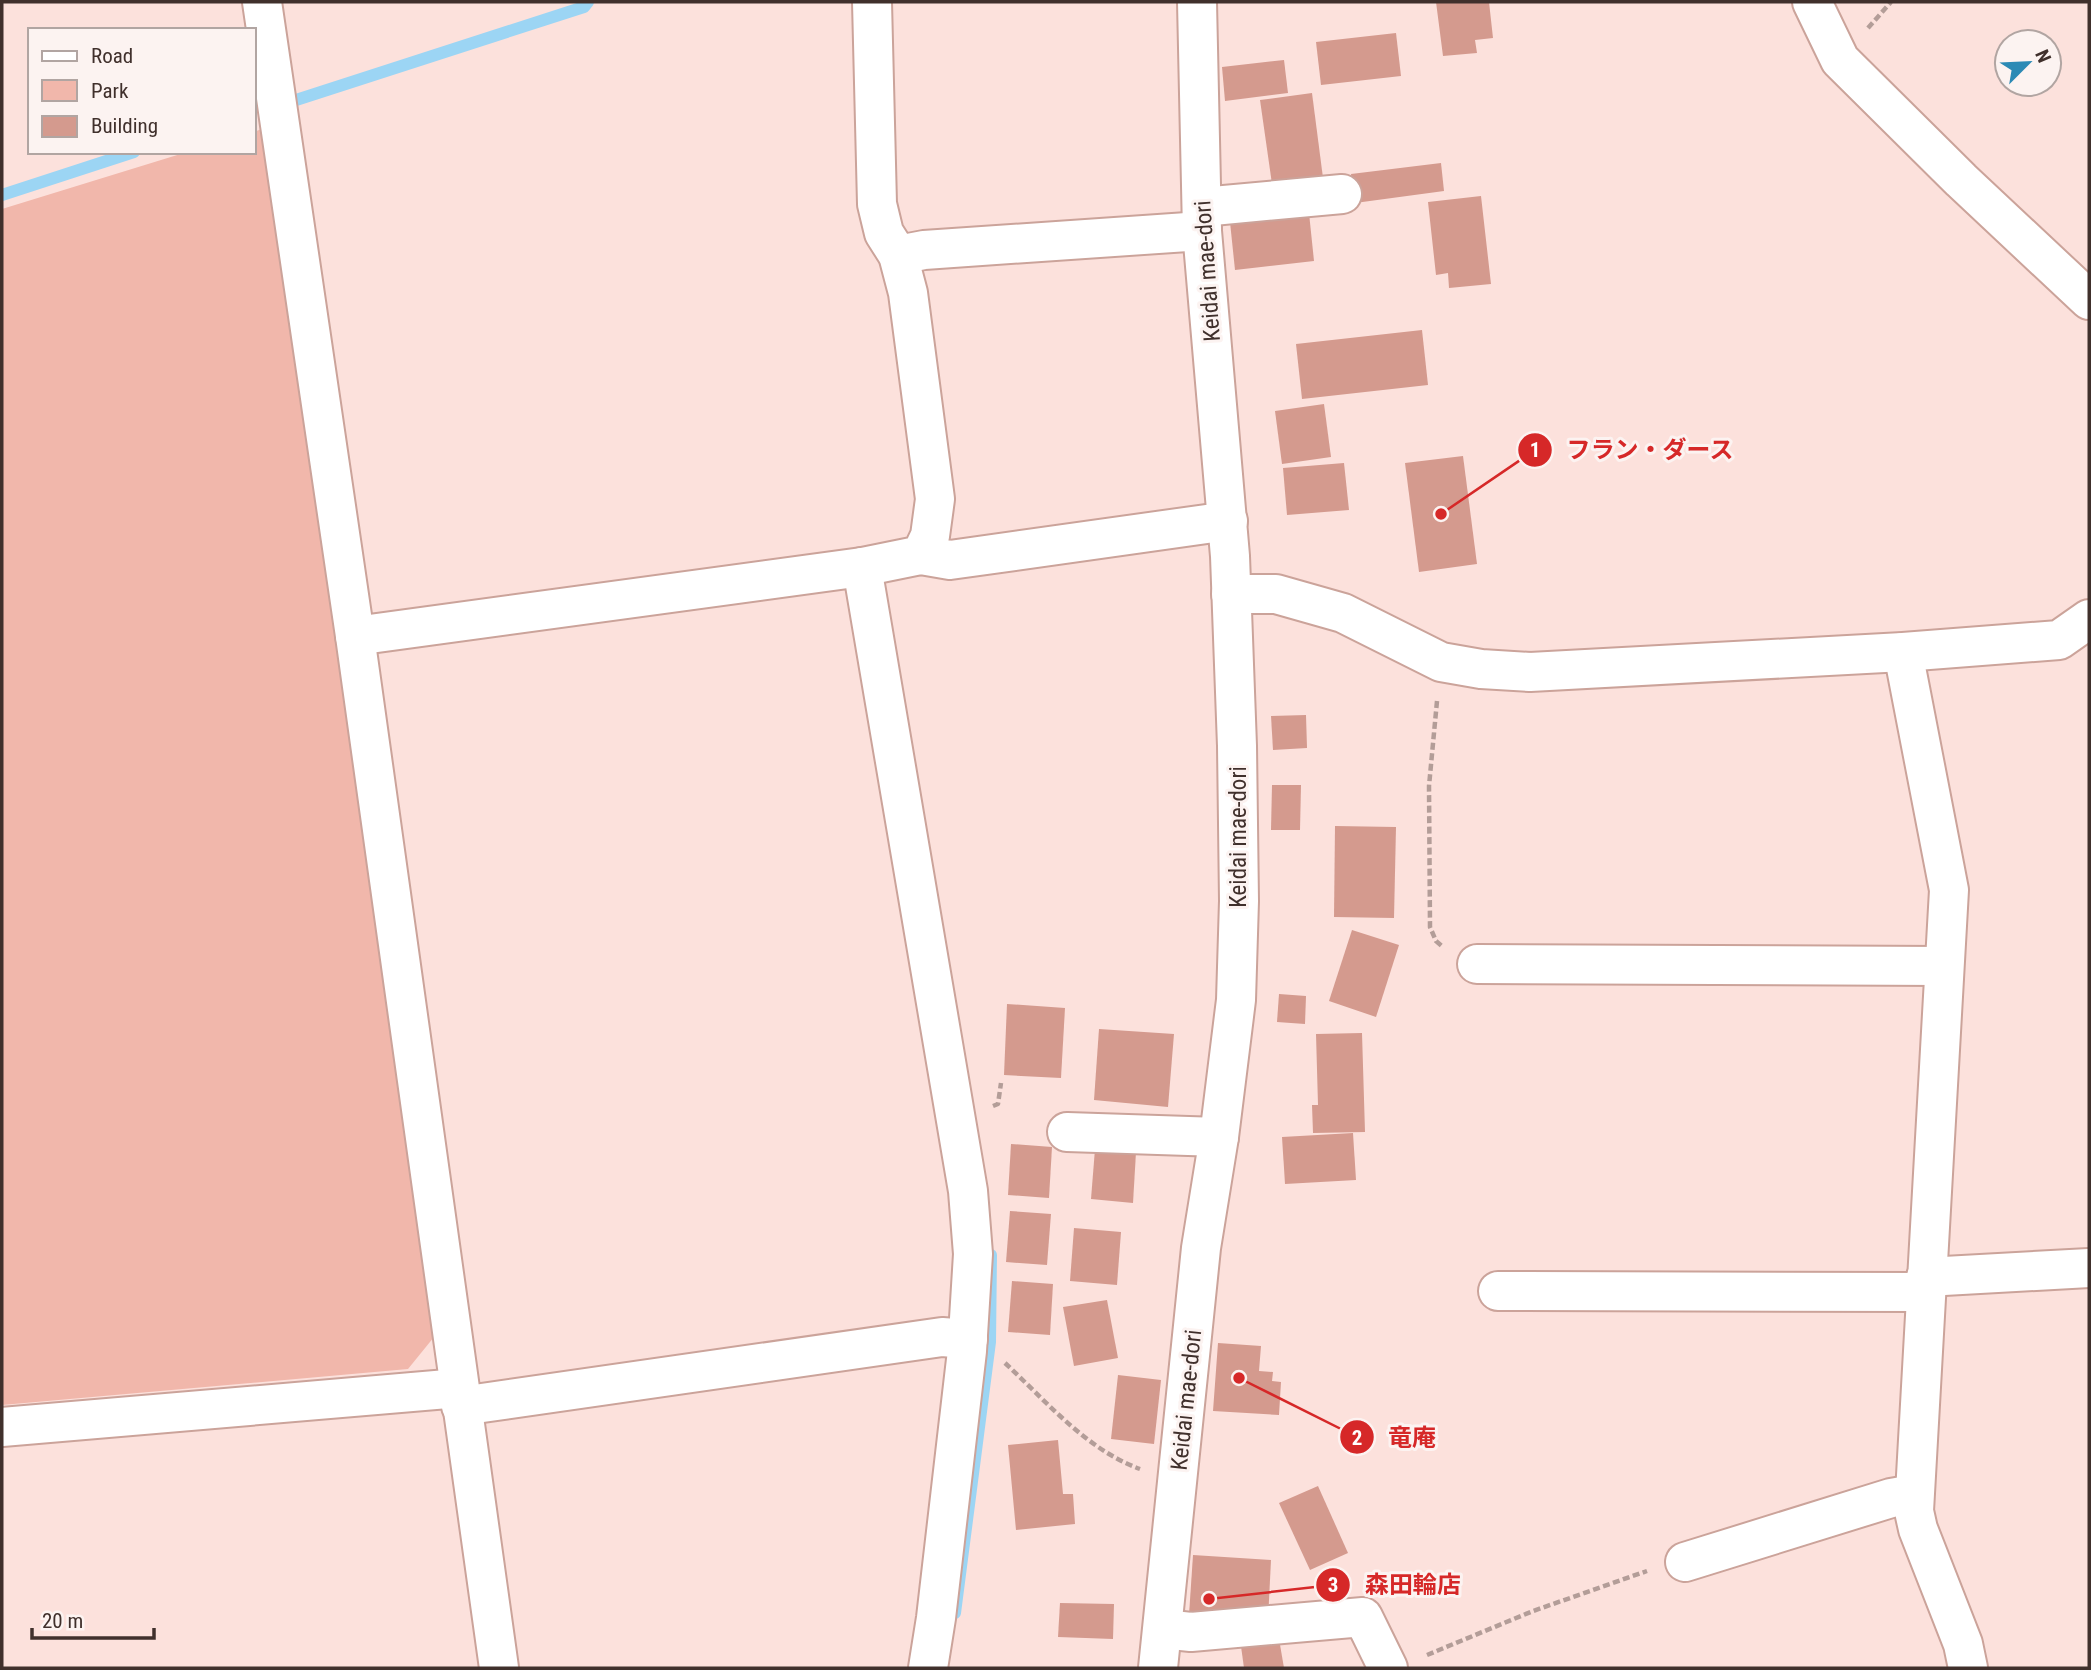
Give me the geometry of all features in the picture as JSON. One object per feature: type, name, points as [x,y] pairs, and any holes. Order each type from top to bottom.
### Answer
[{"type":"street","points":[[262,2],[355,636],[499,1668]]},
{"type":"street","points":[[872,2],[877,204],[884,233],[898,255],[908,293],[935,499],[930,536],[921,555]]},
{"type":"street","name":"Keidai mae-dori","points":[[1158,1668],[1202,1248],[1236,1000],[1239,901],[1237,746],[1228,521],[1202,219],[1197,2]]},
{"type":"street","points":[[1812,2],[1840,60],[1961,180],[2089,300]]},
{"type":"street","points":[[898,255],[1202,219],[1342,194]]},
{"type":"street","points":[[355,636],[862,567],[921,555],[950,560],[1228,521]]},
{"type":"street","points":[[862,567],[968,1191],[983,1348],[928,1668]]},
{"type":"street","points":[[1231,594],[1276,594],[1343,613],[1441,662],[1481,669],[1530,672],[1903,652],[2059,640],[2089,619]]},
{"type":"street","points":[[1903,652],[1949,890],[1914,1511],[1918,1529],[1964,1643],[1968,1668]]},
{"type":"street","points":[[1477,964],[1944,966]]},
{"type":"street","points":[[1068,1132],[1219,1137]]},
{"type":"street","points":[[1498,1291],[1926,1284],[2089,1268]]},
{"type":"street","points":[[2,1427],[460,1397],[942,1337],[983,1348]]},
{"type":"street","points":[[1685,1562],[1891,1498],[1914,1494]]},
{"type":"street","points":[[1163,1629],[1191,1632],[1363,1617],[1404,1663]]},
{"type":"path","points":[[1441,662],[1429,786],[1430,927],[1436,942],[1452,957],[1477,964]]},
{"type":"path","points":[[983,1348],[1083,1435],[1122,1462],[1143,1470]]},
{"type":"path","points":[[1404,1663],[1533,1611],[1666,1564],[1685,1562]]},
{"type":"green space","points":[[264,128],[434,1337],[408,1369],[2,1405],[2,209],[181,154],[256,154],[256,131]]},
{"type":"building","points":[[1436,2],[1489,2],[1493,38],[1475,40],[1477,53],[1443,56]]},
{"type":"building","points":[[1396,33],[1401,76],[1321,85],[1316,42]]},
{"type":"building","points":[[1284,60],[1288,93],[1225,101],[1222,67]]},
{"type":"building","points":[[1312,93],[1323,178],[1272,184],[1260,100]]},
{"type":"building","points":[[1441,163],[1444,191],[1355,203],[1351,174]]},
{"type":"building","points":[[1481,196],[1491,284],[1449,288],[1448,273],[1436,275],[1428,202]]},
{"type":"building","points":[[1309,213],[1314,261],[1235,270],[1230,222]]},
{"type":"building","points":[[1422,330],[1428,385],[1302,399],[1296,344]]},
{"type":"building","points":[[1324,404],[1331,457],[1282,464],[1275,411]]},
{"type":"building","points":[[1463,456],[1477,564],[1419,572],[1405,463]]},
{"type":"building","points":[[1344,463],[1349,510],[1287,515],[1283,468]]},
{"type":"building","points":[[1306,715],[1307,748],[1273,750],[1271,716]]},
{"type":"building","points":[[1272,785],[1301,785],[1300,830],[1271,830]]},
{"type":"building","points":[[1335,826],[1396,827],[1394,918],[1334,917]]},
{"type":"building","points":[[1352,930],[1399,945],[1376,1017],[1329,1001]]},
{"type":"building","points":[[1279,994],[1306,996],[1305,1024],[1277,1022]]},
{"type":"building","points":[[1007,1004],[1065,1008],[1061,1078],[1004,1075]]},
{"type":"building","points":[[1099,1029],[1174,1034],[1168,1107],[1094,1100]]},
{"type":"building","points":[[1362,1033],[1365,1132],[1313,1133],[1312,1105],[1318,1105],[1316,1034]]},
{"type":"building","points":[[1353,1133],[1356,1180],[1285,1184],[1282,1137]]},
{"type":"building","points":[[1011,1144],[1052,1147],[1049,1198],[1008,1195]]},
{"type":"building","points":[[1095,1149],[1136,1152],[1133,1203],[1091,1199]]},
{"type":"building","points":[[1010,1211],[1051,1214],[1047,1265],[1006,1262]]},
{"type":"building","points":[[1074,1228],[1121,1232],[1117,1285],[1070,1281]]},
{"type":"building","points":[[1012,1281],[1053,1284],[1050,1335],[1008,1332]]},
{"type":"building","points":[[1107,1300],[1118,1358],[1074,1366],[1063,1307]]},
{"type":"building","points":[[1218,1343],[1261,1346],[1259,1371],[1273,1372],[1272,1381],[1281,1382],[1279,1415],[1213,1411]]},
{"type":"building","points":[[1118,1375],[1161,1380],[1154,1444],[1111,1439]]},
{"type":"building","points":[[1058,1440],[1063,1494],[1073,1494],[1075,1524],[1016,1530],[1008,1445]]},
{"type":"building","points":[[1318,1486],[1348,1553],[1310,1570],[1279,1503]]},
{"type":"building","points":[[1193,1555],[1271,1560],[1268,1620],[1189,1615]]},
{"type":"building","points":[[1060,1603],[1114,1604],[1113,1639],[1058,1637]]},
{"type":"building","points":[[1278,1633],[1284,1668],[1244,1668],[1240,1639]]},
{"type":"waterway","points":[[293,101],[584,7],[588,2]]},
{"type":"waterway","points":[[2,195],[128,154]]},
{"type":"waterway","points":[[955,1613],[990,1342],[991,1255]]},
{"type":"place","name":"フラン・ダース","points":[[1441,514]]},
{"type":"place","name":"竜庵","points":[[1239,1378]]},
{"type":"place","name":"森田輪店","points":[[1209,1599]]}]
